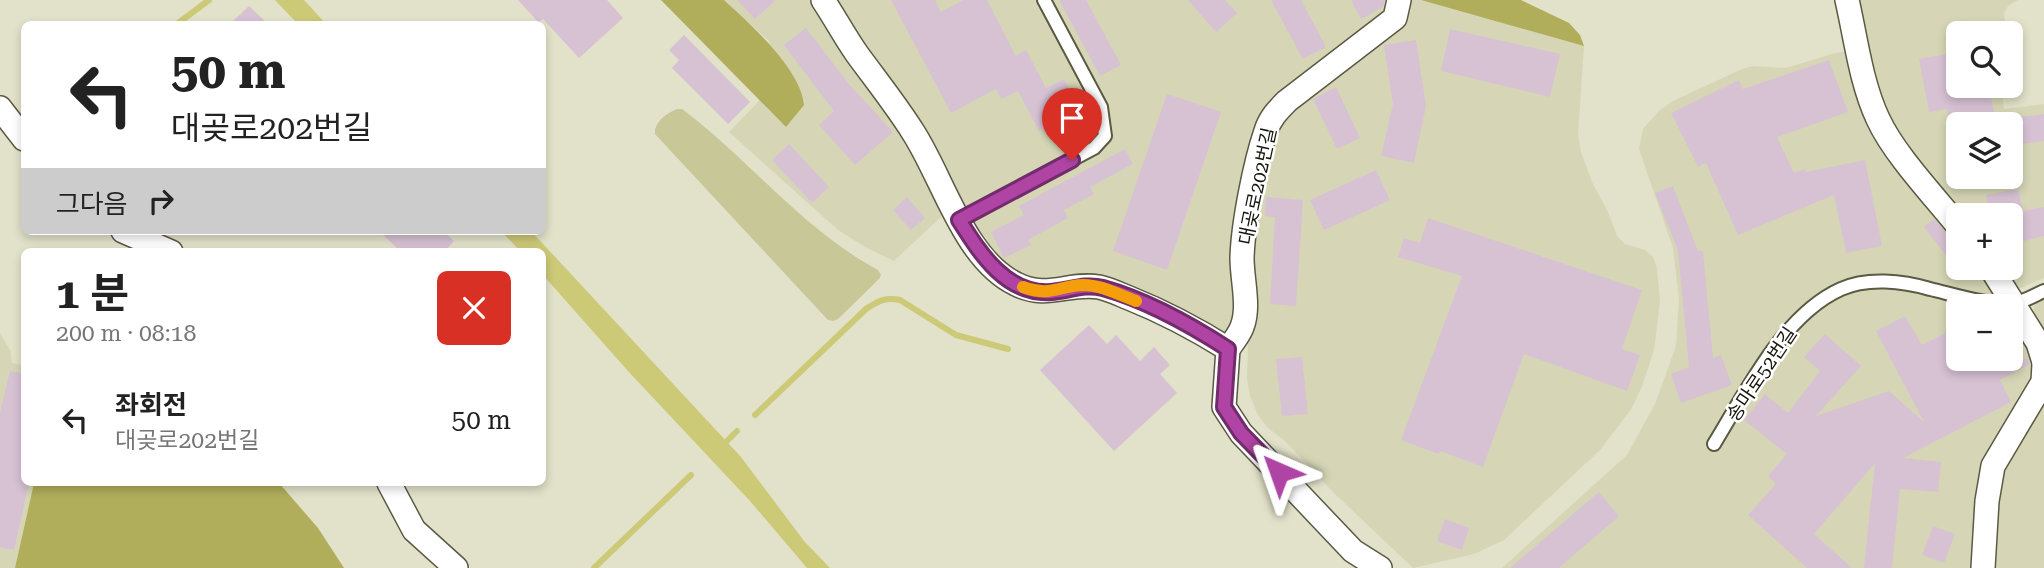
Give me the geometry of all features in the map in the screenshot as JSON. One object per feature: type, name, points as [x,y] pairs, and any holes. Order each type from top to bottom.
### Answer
[{"type":"street","points":[[823,0],[855,51],[915,135],[959,220],[983,258],[1001,275],[1037,292],[1053,292],[1082,285],[1103,288],[1199,330],[1228,349]]},
{"type":"street","name":"대곶로202번길","points":[[1380,568],[1353,551],[1241,433],[1224,407],[1228,349],[1242,328],[1247,309],[1242,285],[1242,254],[1250,199],[1266,130],[1275,113],[1287,101],[1395,18],[1399,0]]},
{"type":"street","points":[[1847,0],[1871,104],[1879,122],[1946,211]]},
{"type":"street","points":[[0,108],[21,135]]},
{"type":"street","points":[[132,235],[162,248]]},
{"type":"street","points":[[1983,568],[1987,501],[1993,466],[2043,382],[2044,363],[2038,343],[2023,319]]},
{"type":"street","points":[[391,486],[414,530],[456,568]]},
{"type":"lane","points":[[959,220],[1094,148],[1104,136],[1101,107],[1044,0]]},
{"type":"lane","name":"송마로52번길","points":[[1714,444],[1761,368],[1793,325],[1820,300],[1843,288],[1865,282],[1920,286],[1952,294]]},
{"type":"lane","name":"송마로52번길","points":[[2023,300],[2044,291]]},
{"type":"shaded area","points":[[275,0],[304,0],[323,21],[295,21]]},
{"type":"shaded area","points":[[661,0],[724,0],[760,34],[784,62],[801,91],[804,105],[786,127]]},
{"type":"shaded area","points":[[724,0],[814,0],[898,120],[945,213],[894,261],[838,230],[729,132],[760,100],[786,126],[769,41]]},
{"type":"shaded area","points":[[832,0],[1421,0],[1584,46],[1578,134],[1581,152],[1617,236],[1625,244],[1645,250],[1653,257],[1657,268],[1660,301],[1654,350],[1632,408],[1600,450],[1504,540],[1474,554],[1413,568],[1335,494],[1285,441],[1267,427],[1258,415],[1250,396],[1247,378],[1248,344],[1174,308],[1089,274],[1031,281],[1016,275],[977,235]]},
{"type":"shaded area","points":[[1421,0],[1521,0],[1569,23],[1580,35],[1584,46]]},
{"type":"shaded area","points":[[1853,0],[2018,0],[2008,6],[2004,14],[2005,21],[1946,21],[1946,98],[2003,98],[2004,109],[2044,104],[2044,278],[2013,289],[2006,280],[2023,280],[2023,203],[1949,203],[1882,111]]},
{"type":"shaded area","points":[[1850,51],[1874,129],[1946,222],[1946,280],[1989,280],[1998,294],[1946,294],[1946,371],[2023,371],[2023,336],[2031,350],[2034,377],[1986,463],[1975,568],[1502,568],[1627,455],[1655,404],[1676,346],[1679,299],[1673,248],[1639,149],[1643,129],[1660,110],[1673,101],[1742,69],[1753,66],[1786,68]]},
{"type":"shaded area","points":[[677,109],[682,109],[707,129],[825,235],[878,270],[881,275],[879,279],[838,319],[828,320],[655,134],[659,122]]},
{"type":"shaded area","points":[[505,235],[535,235],[741,457],[804,541],[830,568],[807,568],[750,501],[628,371],[546,278],[546,248],[517,248]]},
{"type":"shaded area","points":[[2044,299],[2044,339],[2032,313],[2035,305]]},
{"type":"shaded area","points":[[0,333],[11,352],[12,363],[21,365],[21,486],[33,486],[15,568],[0,568]]},
{"type":"shaded area","points":[[2044,392],[2044,568],[1989,568],[1997,484]]},
{"type":"shaded area","points":[[33,486],[282,486],[318,528],[344,568],[15,568]]},
{"type":"building","points":[[518,0],[607,0],[623,18],[579,58],[546,21],[537,21]]},
{"type":"building","points":[[737,0],[776,0],[755,19]]},
{"type":"building","points":[[891,0],[935,0],[941,12],[963,0],[987,0],[1016,56],[1026,50],[1046,88],[1064,79],[1079,110],[1039,131],[1018,91],[1001,99],[996,89],[951,113]]},
{"type":"building","points":[[1059,0],[1086,0],[1121,65],[1100,76]]},
{"type":"building","points":[[1188,0],[1225,0],[1237,13],[1216,32]]},
{"type":"building","points":[[1271,0],[1301,0],[1326,47],[1303,59]]},
{"type":"building","points":[[1351,0],[1385,0],[1383,7],[1361,19]]},
{"type":"building","points":[[249,6],[265,21],[233,21]]},
{"type":"building","points":[[806,28],[847,82],[893,132],[855,165],[819,125],[834,111],[784,45]]},
{"type":"building","points":[[1450,29],[1560,54],[1550,97],[1441,71]]},
{"type":"building","points":[[684,35],[750,102],[728,124],[672,68],[679,60],[669,50]]},
{"type":"building","points":[[1416,40],[1426,106],[1414,163],[1381,156],[1393,104],[1384,45]]},
{"type":"building","points":[[1946,54],[1946,98],[1991,98],[1994,112],[1947,112],[1947,109],[1929,112],[1919,59]]},
{"type":"building","points":[[1829,60],[1848,112],[1777,137],[1794,173],[1865,160],[1882,246],[1846,253],[1834,195],[1738,235],[1706,163],[1698,167],[1671,113],[1739,80],[1743,89]]},
{"type":"building","points":[[1336,87],[1360,138],[1337,149],[1313,99]]},
{"type":"building","points":[[1167,94],[1221,112],[1167,270],[1113,251]]},
{"type":"building","points":[[2044,114],[2044,141],[2023,144],[2023,117]]},
{"type":"building","points":[[789,144],[829,187],[812,203],[772,160]]},
{"type":"building","points":[[1125,149],[1133,164],[1090,187],[1094,194],[1064,210],[1068,218],[1028,240],[1031,245],[1004,258],[991,232],[1024,215],[1019,206]]},
{"type":"building","points":[[1376,170],[1390,200],[1324,230],[1310,200]]},
{"type":"building","points":[[1673,186],[1698,251],[1703,251],[1713,358],[1721,355],[1732,385],[1681,403],[1671,374],[1689,367],[1678,251],[1655,193]]},
{"type":"building","points":[[2018,189],[2021,203],[1988,203],[1986,195]]},
{"type":"building","points":[[907,197],[925,218],[911,230],[893,210]]},
{"type":"building","points":[[1266,197],[1303,200],[1296,306],[1270,304],[1275,217],[1265,216]]},
{"type":"building","points":[[2044,207],[2044,236],[2023,241],[2023,211]]},
{"type":"building","points":[[1428,218],[1642,290],[1622,349],[1640,355],[1627,391],[1524,354],[1483,467],[1401,440],[1462,276],[1398,257],[1404,238],[1420,243]]},
{"type":"building","points":[[1934,219],[1946,233],[1946,255],[1924,227]]},
{"type":"building","points":[[383,235],[447,235],[454,241],[448,248],[397,248]]},
{"type":"building","points":[[1905,316],[1922,345],[1946,332],[1946,371],[2017,371],[2000,380],[2011,402],[1903,458],[1941,462],[1938,492],[1900,489],[1892,568],[1864,568],[1875,463],[1814,534],[1852,568],[1807,568],[1748,515],[1776,484],[1768,476],[1787,454],[1744,420],[1765,394],[1788,413],[1820,371],[1804,357],[1825,334],[1861,366],[1816,416],[1889,391],[1924,422],[1876,331]]},
{"type":"building","points":[[1089,325],[1107,344],[1116,335],[1140,361],[1154,347],[1170,365],[1160,374],[1177,393],[1114,451],[1040,370]]},
{"type":"building","points":[[1302,357],[1308,414],[1282,416],[1276,359]]},
{"type":"building","points":[[2023,359],[2028,359],[2030,364],[2023,368]]},
{"type":"building","points":[[10,371],[21,373],[21,486],[28,486],[14,550],[0,547],[0,413]]},
{"type":"building","points":[[1599,492],[1619,516],[1559,568],[1510,568]]},
{"type":"building","points":[[1445,519],[1469,528],[1462,550],[1437,541]]},
{"type":"building","points":[[1933,526],[1955,534],[1944,563],[1922,555]]},
{"type":"waterway","points":[[181,21],[209,0]]},
{"type":"waterway","points":[[755,415],[866,309],[882,300],[900,300],[956,335],[1008,349]]},
{"type":"waterway","points":[[721,447],[737,431]]},
{"type":"waterway","points":[[594,568],[691,475]]},
{"type":"slow traffic","points":[[1023,287],[1037,292],[1053,292],[1082,285],[1103,288],[1136,301]]},
{"type":"route","points":[[1072,160],[959,220],[983,258],[1001,275],[1037,292],[1053,292],[1082,285],[1103,288],[1152,307],[1199,330],[1228,349],[1224,407],[1241,433],[1279,472]]}]
